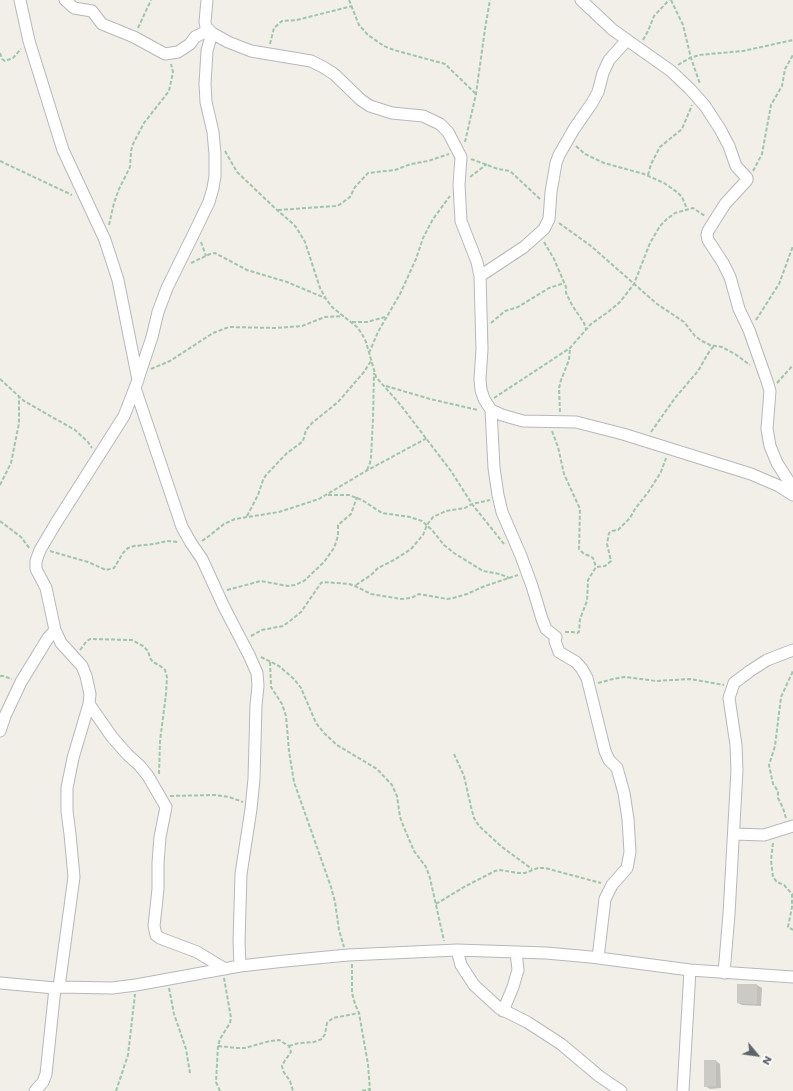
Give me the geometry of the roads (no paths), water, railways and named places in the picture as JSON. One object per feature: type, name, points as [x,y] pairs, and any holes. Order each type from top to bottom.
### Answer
[{"type":"street","points":[[20,0],[29,42],[63,150],[105,240],[119,287],[138,380],[182,527],[202,559],[257,673],[258,686],[256,704],[255,755],[251,809],[241,874],[239,942],[240,966]]},
{"type":"street","points":[[65,0],[74,8],[92,11],[102,24],[134,37],[165,54],[178,52],[184,49],[195,37],[210,32],[241,48],[260,53],[311,61],[334,74],[361,100],[370,106],[392,113],[423,116],[440,124],[448,132],[460,154],[459,185],[461,221],[477,262],[480,276],[482,349],[480,379],[481,390],[490,409],[494,468],[502,512],[521,556],[546,629],[556,637],[555,641],[559,652],[576,662],[582,669],[589,686],[605,751],[609,760],[617,768],[624,793],[630,842],[629,861],[623,874],[612,885],[606,899],[598,958]]},
{"type":"street","points":[[35,1091],[44,1082],[46,1074],[57,988],[74,877],[67,811],[67,788],[73,758],[89,704],[90,694],[82,666],[61,643],[55,630],[46,588],[36,569],[36,561],[41,547],[124,416],[138,380],[152,337],[158,312],[177,267],[206,208],[213,188],[215,176],[215,154],[213,132],[206,102],[205,84],[210,32],[205,22],[207,0]]},
{"type":"street","points":[[581,0],[609,26],[671,71],[698,99],[720,129],[729,146],[736,166],[746,176],[747,180],[725,204],[707,235],[708,240],[723,263],[730,278],[739,309],[749,330],[770,391],[767,429],[770,446],[777,463],[793,488]]},
{"type":"street","points":[[480,276],[524,247],[543,231],[548,224],[551,192],[556,164],[567,140],[598,92],[603,73],[609,60],[627,40]]},
{"type":"street","points":[[490,409],[502,415],[524,421],[576,422],[623,434],[669,450],[751,474],[779,486],[793,495]]},
{"type":"street","points":[[0,731],[7,710],[21,682],[48,638],[55,630]]},
{"type":"street","points":[[724,973],[737,770],[736,745],[729,698],[734,683],[761,664],[793,650]]},
{"type":"street","points":[[89,704],[112,737],[140,766],[166,807],[160,838],[155,931],[160,938],[197,952],[224,969]]},
{"type":"street","points":[[734,834],[764,835],[785,829]]},
{"type":"street","points":[[0,982],[57,988],[112,988],[240,966],[350,955],[452,950],[546,953],[690,970],[793,977]]},
{"type":"street","points":[[452,950],[474,985],[503,1011],[527,1022],[562,1044],[599,1076],[621,1091]]},
{"type":"street","points":[[503,1011],[518,970],[516,952]]},
{"type":"street","points":[[683,1091],[690,970]]}]
